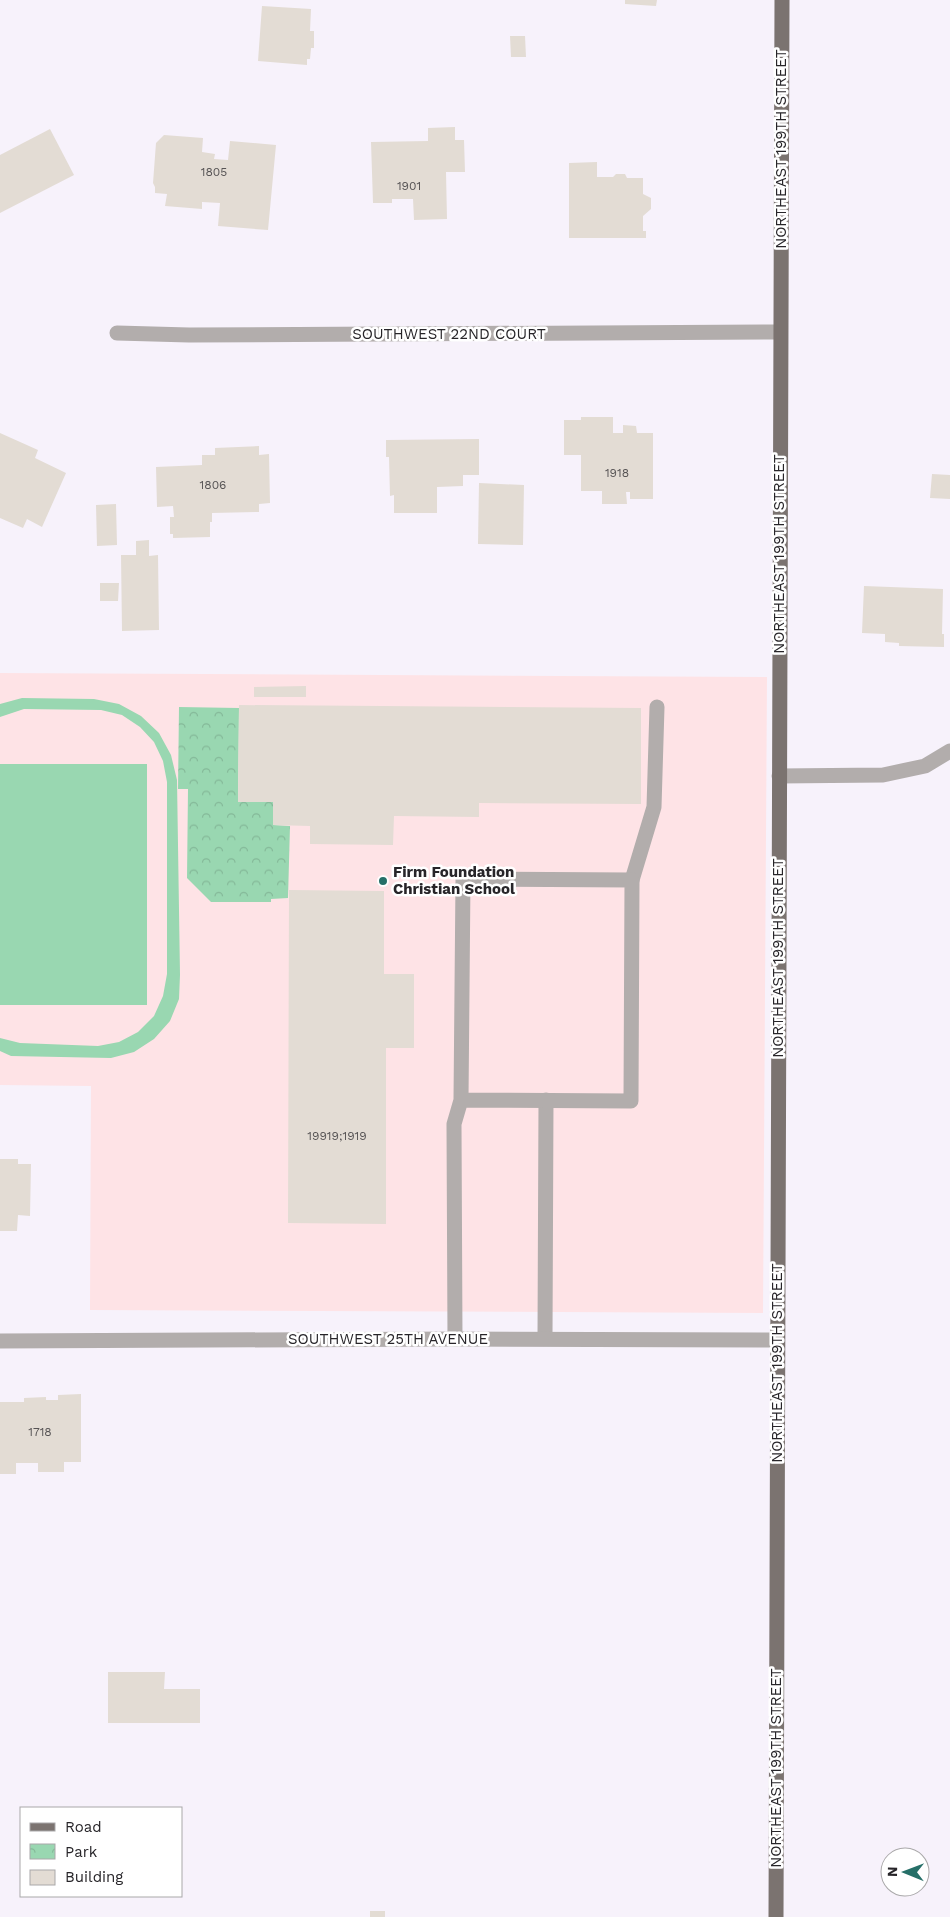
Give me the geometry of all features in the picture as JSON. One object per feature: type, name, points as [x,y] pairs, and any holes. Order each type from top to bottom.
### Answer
[{"type":"main road","name":"NORTHEAST 199TH STREET","points":[[776,1917],[782,0]]},
{"type":"street","name":"SOUTHWEST 22ND COURT","points":[[117,333],[189,335],[780,332]]},
{"type":"street","points":[[461,1100],[632,1101],[632,880],[654,807],[657,707]]},
{"type":"street","points":[[779,776],[883,775],[925,766],[950,751]]},
{"type":"street","points":[[454,1338],[454,1124],[461,1100],[462,879],[632,880]]},
{"type":"street","points":[[545,1338],[546,1100]]},
{"type":"street","name":"SOUTHWEST 25TH AVENUE","points":[[0,1341],[454,1338],[777,1340]]},
{"type":"shaded area","name":"Firm Foundation Christian School","points":[[0,673],[767,677],[763,1313],[90,1310],[91,1086],[0,1085]]},
{"type":"green space","points":[[22,698],[94,699],[119,704],[141,716],[159,733],[171,755],[177,780],[179,999],[170,1021],[154,1039],[134,1052],[111,1058],[11,1056],[0,1051],[0,1038],[20,1043],[98,1046],[119,1042],[138,1032],[154,1016],[163,996],[167,974],[167,782],[163,761],[154,742],[140,727],[122,715],[101,710],[24,709],[0,717],[0,704]]},
{"type":"green space","points":[[179,707],[239,708],[238,801],[273,802],[273,825],[290,826],[288,898],[271,899],[271,902],[211,902],[187,878],[188,789],[178,789]]},
{"type":"green space","points":[[0,764],[147,764],[147,1005],[0,1005]]},
{"type":"building","points":[[625,0],[657,0],[656,6],[625,4]]},
{"type":"building","points":[[262,6],[311,9],[310,31],[314,31],[314,48],[311,48],[310,59],[307,59],[307,65],[258,61]]},
{"type":"building","points":[[510,36],[525,36],[526,57],[511,57]]},
{"type":"building","points":[[455,127],[455,140],[464,140],[465,172],[446,172],[447,219],[414,220],[413,199],[392,199],[392,203],[373,203],[371,142],[428,141],[428,128]]},
{"type":"building","points":[[50,129],[74,175],[0,213],[0,155]]},
{"type":"building","points":[[164,135],[203,138],[202,152],[215,154],[214,159],[228,160],[230,141],[276,145],[268,230],[218,226],[220,203],[202,202],[202,209],[165,206],[167,194],[155,193],[153,183],[156,143]]},
{"type":"building","points":[[597,162],[597,177],[613,177],[616,174],[625,174],[627,178],[643,178],[643,194],[651,198],[651,209],[643,216],[643,231],[646,231],[646,238],[569,238],[569,163]]},
{"type":"building","points":[[581,417],[613,417],[613,433],[623,433],[623,425],[636,426],[637,433],[653,433],[653,499],[630,499],[630,492],[626,492],[627,504],[602,504],[602,491],[581,491],[581,455],[564,455],[564,420],[581,420]]},
{"type":"building","points":[[0,433],[38,450],[35,458],[66,473],[42,527],[27,519],[23,528],[0,518]]},
{"type":"building","points":[[479,439],[479,475],[463,475],[463,486],[437,487],[437,513],[394,513],[394,495],[390,496],[389,457],[386,457],[386,440]]},
{"type":"building","points":[[259,446],[259,455],[269,454],[270,503],[259,504],[259,512],[212,513],[210,537],[173,538],[173,534],[170,534],[170,517],[174,517],[173,506],[157,507],[156,467],[202,465],[202,455],[215,455],[215,448]]},
{"type":"building","points":[[932,474],[950,475],[950,499],[930,498]]},
{"type":"building","points":[[479,483],[524,485],[523,545],[478,544]]},
{"type":"building","points":[[116,504],[117,545],[97,546],[96,505]]},
{"type":"building","points":[[149,540],[149,556],[158,555],[159,630],[122,631],[121,555],[136,555],[136,541]]},
{"type":"building","points":[[100,583],[119,583],[118,601],[100,601]]},
{"type":"building","points":[[864,586],[943,589],[942,634],[944,634],[944,647],[899,646],[899,643],[885,642],[885,634],[862,633]]},
{"type":"building","points":[[306,686],[306,697],[254,697],[254,687]]},
{"type":"building","points":[[239,705],[641,708],[641,804],[479,803],[479,817],[394,816],[393,845],[310,844],[310,826],[273,825],[273,802],[238,802]]},
{"type":"building","points":[[289,890],[384,891],[384,974],[414,974],[414,1048],[386,1048],[386,1224],[288,1223]]},
{"type":"building","points":[[0,1159],[18,1159],[18,1164],[31,1164],[30,1216],[18,1215],[17,1231],[0,1231]]},
{"type":"building","points":[[81,1394],[81,1462],[64,1462],[64,1472],[38,1472],[38,1463],[16,1463],[16,1474],[0,1474],[0,1402],[24,1402],[24,1398],[46,1397],[46,1400],[58,1400],[58,1395]]},
{"type":"building","points":[[108,1672],[165,1672],[164,1689],[200,1689],[200,1723],[108,1723]]},
{"type":"building","points":[[370,1911],[385,1911],[385,1917],[370,1917]]},
{"type":"place","name":"Firm Foundation Christian School","points":[[383,881]]}]
